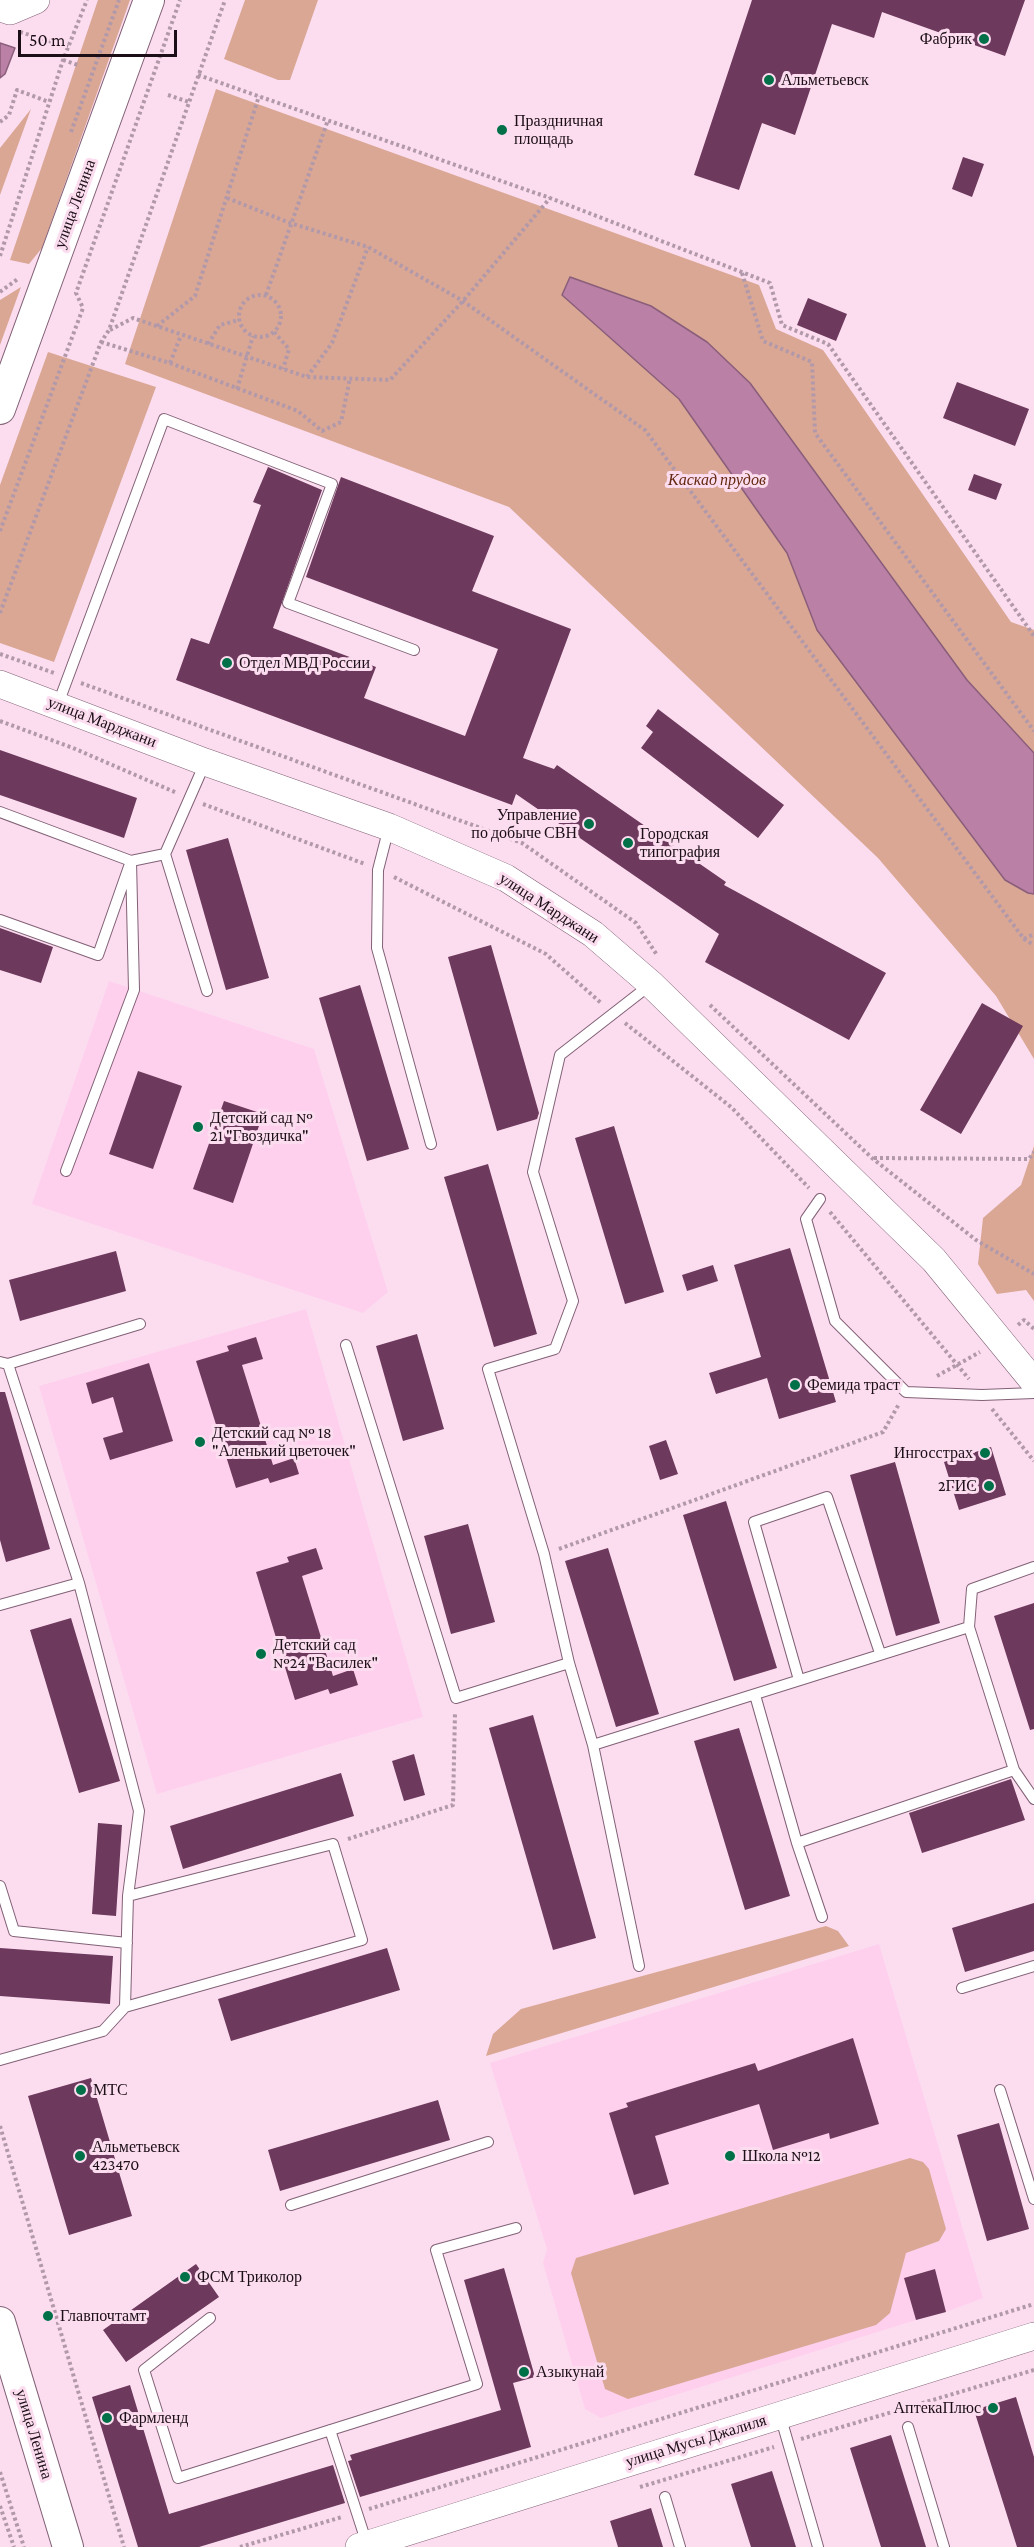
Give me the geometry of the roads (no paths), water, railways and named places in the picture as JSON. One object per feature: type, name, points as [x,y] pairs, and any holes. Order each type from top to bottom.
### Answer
[{"type":"main road","name":"улица Ленина","points":[[0,409],[149,0]]},
{"type":"main road","name":"улица Ленина","points":[[0,2322],[68,2547]]},
{"type":"street","points":[[6,19],[10,11],[36,0]]},
{"type":"street","name":"улица Марджани","points":[[0,684],[58,704],[205,762],[389,827],[506,878],[593,934],[651,984],[934,1260],[1034,1382]]},
{"type":"street","name":"улица Мусы Джалиля","points":[[363,2546],[1034,2336]]},
{"type":"lane","points":[[58,704],[164,419],[332,483],[288,603],[414,651]]},
{"type":"lane","points":[[205,762],[165,854],[207,991]]},
{"type":"lane","points":[[0,812],[131,861],[165,854]]},
{"type":"lane","points":[[389,827],[378,870],[377,948],[431,1144]]},
{"type":"lane","points":[[0,920],[98,955],[131,861]]},
{"type":"lane","points":[[66,1171],[134,990],[131,861]]},
{"type":"lane","points":[[639,1966],[593,1745],[569,1663],[544,1554],[488,1370],[555,1349],[573,1301],[533,1172],[560,1055],[651,984]]},
{"type":"lane","points":[[820,1199],[806,1219],[835,1321],[906,1392],[982,1395],[1034,1393]]},
{"type":"lane","points":[[124,2007],[128,1896],[139,1811],[79,1583],[4,1363],[140,1324]]},
{"type":"lane","points":[[346,1345],[456,1698],[569,1663]]},
{"type":"lane","points":[[799,1680],[754,1522],[827,1497],[880,1653]]},
{"type":"lane","points":[[1034,1567],[972,1589],[969,1627],[1014,1770],[1034,1798]]},
{"type":"lane","points":[[0,1605],[79,1583]]},
{"type":"lane","points":[[593,1745],[755,1695],[880,1653],[969,1627]]},
{"type":"lane","points":[[755,1695],[797,1843],[822,1917]]},
{"type":"lane","points":[[797,1843],[1014,1770]]},
{"type":"lane","points":[[0,2060],[103,2031],[124,2007],[362,1940],[333,1844],[128,1896]]},
{"type":"lane","points":[[0,1886],[14,1931],[127,1942]]},
{"type":"lane","points":[[962,1988],[1034,1966]]},
{"type":"lane","points":[[1000,2090],[1034,2199]]},
{"type":"lane","points":[[291,2205],[488,2142]]},
{"type":"lane","points":[[210,2318],[144,2370],[178,2478],[477,2384],[436,2250],[516,2228]]},
{"type":"lane","points":[[780,2415],[818,2547]]},
{"type":"lane","points":[[908,2427],[944,2547]]},
{"type":"lane","points":[[330,2430],[356,2513],[363,2546]]},
{"type":"lane","points":[[665,2497],[680,2547]]},
{"type":"place","name":"Фабрик","points":[[984,39]]},
{"type":"place","name":"Альметьевск","points":[[769,80]]},
{"type":"place","name":"Праздничная площадь","points":[[502,130]]},
{"type":"place","name":"Отдел МВД России","points":[[227,663]]},
{"type":"place","name":"Управление по добыче СВН","points":[[589,824]]},
{"type":"place","name":"Городская типография","points":[[628,843]]},
{"type":"place","name":"Детский сад № 21 \"Гвоздичка\"","points":[[198,1127]]},
{"type":"place","name":"Фемида траст","points":[[795,1385]]},
{"type":"place","name":"Детский сад № 18 \"Аленький цветочек\"","points":[[200,1442]]},
{"type":"place","name":"Ингосстрах","points":[[985,1453]]},
{"type":"place","name":"2ГИС","points":[[989,1486]]},
{"type":"place","name":"Детский сад №24 \"Василек\"","points":[[261,1654]]},
{"type":"place","name":"МТС","points":[[81,2090]]},
{"type":"place","name":"Альметьевск 423470","points":[[80,2156]]},
{"type":"place","name":"Школа №12","points":[[730,2156]]},
{"type":"place","name":"ФСМ Триколор","points":[[185,2277]]},
{"type":"place","name":"Главпочтамт","points":[[48,2316]]},
{"type":"place","name":"Азыкунай","points":[[524,2372]]},
{"type":"place","name":"АптекаПлюс","points":[[993,2408]]},
{"type":"place","name":"Фармленд","points":[[107,2418]]},
{"type":"park label","name":"Каскад прудов","points":[[717,480]]}]
